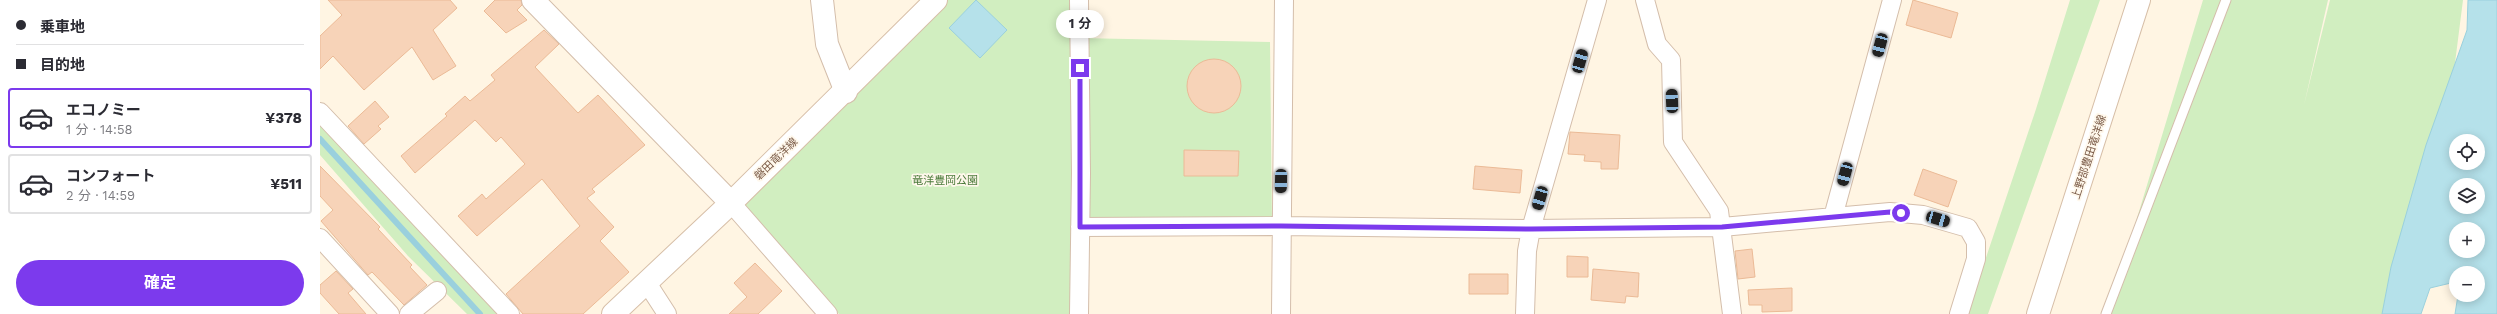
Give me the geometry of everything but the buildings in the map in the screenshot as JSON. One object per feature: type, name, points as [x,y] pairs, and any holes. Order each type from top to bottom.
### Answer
[{"type":"main road","points":[[822,0],[827,44],[846,92]]},
{"type":"main road","name":"磐田竜洋線","points":[[613,314],[846,92],[936,0]]},
{"type":"main road","name":"上野部豊田竜洋線","points":[[2038,314],[2140,0]]},
{"type":"main road","points":[[542,4],[731,203]]},
{"type":"street","points":[[1079,0],[1082,173],[1079,314]]},
{"type":"street","points":[[1281,314],[1284,0]]},
{"type":"street","points":[[1525,314],[1527,251],[1531,229],[1597,0]]},
{"type":"street","points":[[1645,0],[1657,44],[1671,60],[1673,142],[1719,211],[1732,314]]},
{"type":"street","points":[[1833,217],[1892,0]]},
{"type":"street","points":[[320,112],[510,314]]},
{"type":"street","points":[[731,203],[828,314]]},
{"type":"street","points":[[1080,227],[1281,226],[1531,229],[1722,227],[1890,212],[1923,215],[1968,228],[1976,242],[1976,259],[1959,314]]},
{"type":"street","points":[[320,238],[390,314]]},
{"type":"street","points":[[647,283],[667,314]]},
{"type":"street","points":[[409,314],[437,291]]},
{"type":"lane","points":[[2106,314],[2226,0]]},
{"type":"green space","name":"竜洋豊岡公園","points":[[937,0],[1079,0],[1077,314],[839,314],[731,203]]},
{"type":"green space","points":[[2070,0],[2100,0],[1988,314],[1967,314],[2036,109]]},
{"type":"green space","points":[[2203,0],[2328,0],[2304,105],[2330,0],[2463,0],[2455,63],[2385,314],[2108,314]]},
{"type":"green space","points":[[1080,38],[1270,42],[1272,226],[1080,224]]},
{"type":"green space","points":[[320,112],[508,314],[467,314],[408,256],[320,155]]},
{"type":"water","points":[[976,0],[1007,30],[980,58],[949,28]]},
{"type":"water","points":[[2468,0],[2497,0],[2497,314],[2455,314],[2457,302],[2485,302],[2485,266],[2449,266],[2449,283],[2430,288],[2421,314],[2382,314],[2391,267],[2426,145],[2467,30]]},
{"type":"waterway","points":[[320,139],[480,314]]},
{"type":"route","points":[[1080,68],[1082,173],[1080,227],[1281,226],[1531,229],[1722,227],[1890,212],[1901,213]]}]
